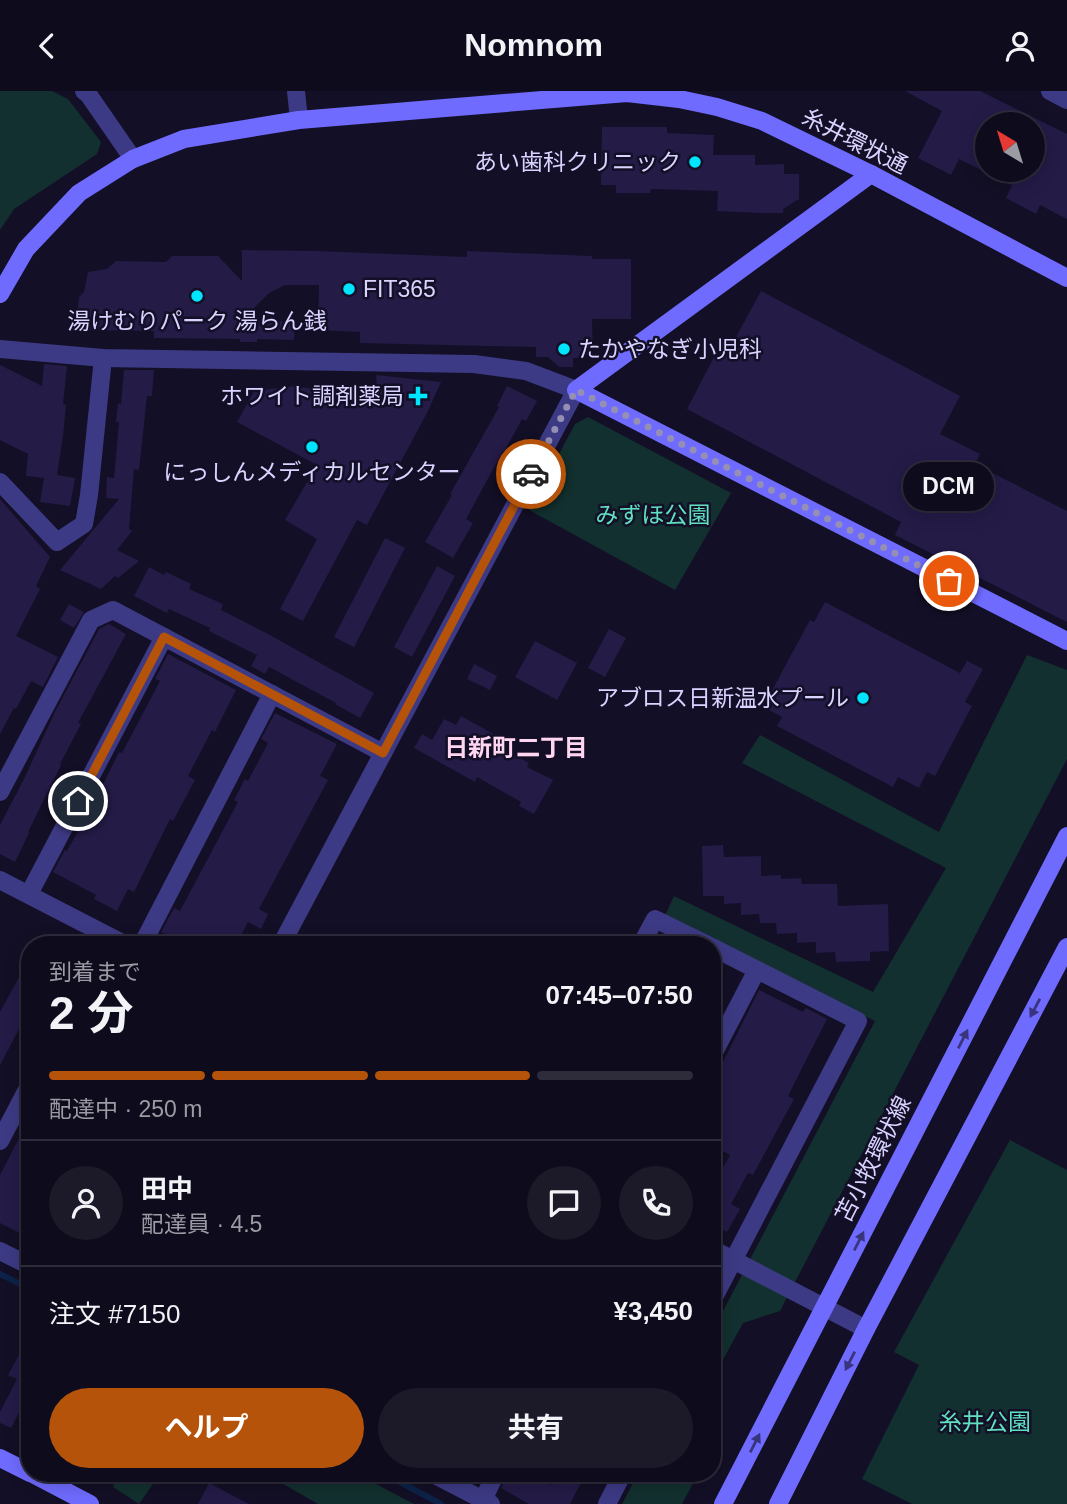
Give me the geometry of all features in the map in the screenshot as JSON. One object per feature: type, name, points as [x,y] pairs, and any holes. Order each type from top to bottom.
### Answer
[{"type":"street","points":[[296,91],[299,120]]},
{"type":"street","points":[[1050,91],[1067,100]]},
{"type":"street","points":[[89,92],[133,159]]},
{"type":"street","name":"糸井環状通","points":[[0,293],[26,249],[79,193],[133,159],[184,139],[299,120],[627,92],[717,107],[762,121],[870,174],[1067,278]]},
{"type":"street","points":[[286,936],[576,390],[870,174]]},
{"type":"street","points":[[0,349],[103,358],[474,364],[526,371],[576,390],[1067,641]]},
{"type":"street","points":[[0,482],[58,542],[84,524],[103,358]]},
{"type":"street","points":[[0,792],[92,620],[113,610],[383,753]]},
{"type":"street","points":[[29,894],[164,637]]},
{"type":"street","points":[[147,936],[272,694]]},
{"type":"street","name":"苫小牧環状線","points":[[723,1504],[1067,836]]},
{"type":"street","points":[[0,880],[29,894],[97,936]]},
{"type":"street","points":[[646,936],[655,919],[690,936]]},
{"type":"street","points":[[778,1504],[866,1329],[1067,947]]},
{"type":"street","points":[[721,952],[858,1021],[721,1283]]},
{"type":"street","points":[[721,1039],[757,970]]},
{"type":"street","points":[[0,1141],[21,1101]]},
{"type":"street","points":[[0,1251],[21,1262]]},
{"type":"street","points":[[721,1254],[866,1329]]},
{"type":"street","points":[[0,1458],[21,1468]]},
{"type":"street","points":[[47,1482],[90,1504]]},
{"type":"street","points":[[448,1482],[487,1502],[493,1482]]},
{"type":"street","points":[[607,1504],[618,1482]]},
{"type":"green space","points":[[0,91],[52,91],[68,99],[101,142],[97,154],[14,209],[0,230]]},
{"type":"green space","name":"みずほ公園","points":[[588,417],[731,493],[675,590],[529,510],[575,424]]},
{"type":"green space","points":[[1027,655],[1067,670],[1067,759],[780,1311],[743,1323],[721,1363],[721,1315],[875,1021],[721,946],[721,936],[701,936],[664,918],[674,896],[873,992],[946,868],[742,763],[760,735],[939,832]]},
{"type":"green space","name":"糸井公園","points":[[1010,1140],[1067,1170],[1067,1504],[912,1504],[862,1479],[919,1365],[894,1352]]},
{"type":"green space","points":[[114,1482],[154,1482],[139,1504],[113,1487]]},
{"type":"green space","points":[[280,1482],[372,1482],[414,1504],[318,1504]]},
{"type":"green space","points":[[633,1482],[694,1482],[682,1504],[622,1504]]},
{"type":"building","points":[[905,91],[980,91],[1022,112],[975,112],[975,167],[959,159],[951,175],[918,158],[942,111]]},
{"type":"building","points":[[1045,123],[1067,134],[1067,219],[1040,205],[1036,214],[1006,198],[1012,185],[1006,182],[1045,182]]},
{"type":"building","points":[[602,127],[667,127],[667,133],[714,135],[713,155],[755,155],[755,165],[784,164],[784,174],[799,174],[799,199],[783,209],[783,213],[759,213],[717,211],[718,191],[651,189],[650,193],[616,193],[616,185],[601,185]]},
{"type":"building","points":[[242,250],[467,257],[467,251],[631,259],[631,319],[592,319],[593,353],[583,353],[583,358],[573,358],[573,367],[559,367],[548,357],[536,357],[536,347],[360,343],[360,332],[318,330],[319,285],[285,285],[269,293],[243,319],[295,322],[294,340],[257,339],[257,342],[240,342],[240,339],[154,338],[154,331],[76,330],[79,297],[84,292],[88,272],[107,269],[116,261],[166,262],[172,256],[218,256],[242,281]]},
{"type":"building","points":[[761,291],[960,396],[940,434],[980,454],[975,464],[1067,511],[1067,622],[895,535],[901,522],[687,409],[715,355],[724,359]]},
{"type":"building","points":[[44,364],[67,366],[63,404],[66,405],[57,475],[75,478],[70,506],[40,502],[44,478],[26,476],[28,454],[0,440],[0,365],[42,386]]},
{"type":"building","points":[[124,370],[154,370],[152,396],[147,396],[139,470],[134,469],[129,529],[132,531],[117,550],[139,561],[118,578],[115,576],[101,589],[60,570],[119,499],[106,498],[107,477],[114,478],[119,422],[116,422],[118,403],[121,404]]},
{"type":"building","points":[[376,375],[441,382],[367,525],[357,520],[303,621],[280,609],[317,539],[285,520],[317,465],[237,422],[254,391],[294,386],[327,391],[361,405],[364,400],[378,406]]},
{"type":"building","points":[[507,386],[537,401],[526,421],[522,419],[466,519],[473,523],[453,558],[425,542],[499,407],[497,406]]},
{"type":"building","points":[[0,499],[50,557],[36,586],[40,589],[16,636],[58,657],[43,687],[31,681],[0,734]]},
{"type":"building","points":[[385,538],[405,548],[354,647],[334,637]]},
{"type":"building","points":[[437,566],[455,576],[412,657],[394,647]]},
{"type":"building","points":[[149,567],[191,584],[189,589],[223,604],[221,610],[374,693],[360,718],[269,667],[265,674],[251,666],[257,655],[209,631],[210,628],[169,609],[167,613],[134,596]]},
{"type":"building","name":"アブロス日新温水プール","points":[[825,602],[960,673],[967,661],[983,669],[965,702],[972,706],[935,776],[927,772],[919,788],[898,777],[893,787],[777,726],[782,717],[763,707],[810,620],[814,622]]},
{"type":"building","points":[[69,604],[84,612],[74,628],[60,620]]},
{"type":"building","points":[[109,624],[126,634],[78,723],[81,724],[15,862],[0,854],[0,825],[99,629]]},
{"type":"building","points":[[609,629],[626,638],[605,677],[588,668]]},
{"type":"building","points":[[535,641],[577,663],[557,700],[515,677]]},
{"type":"building","points":[[168,654],[236,690],[215,732],[212,730],[188,776],[195,780],[173,821],[170,819],[134,892],[128,889],[117,911],[94,899],[96,895],[53,872],[90,811],[119,752],[122,753],[160,681],[155,679]]},
{"type":"building","points":[[474,664],[497,676],[490,690],[467,679]]},
{"type":"building","points":[[275,713],[337,744],[320,776],[328,780],[259,909],[268,914],[261,929],[248,922],[241,936],[169,936],[161,932],[174,908],[180,911],[238,802],[234,800],[245,779],[248,781],[268,743],[261,739]]},
{"type":"building","points":[[461,716],[499,737],[495,745],[529,763],[527,767],[553,780],[534,814],[519,806],[521,802],[477,777],[475,782],[414,748],[422,734],[432,740],[444,719],[456,725]]},
{"type":"building","points":[[723,845],[724,857],[761,856],[761,876],[801,878],[802,884],[837,884],[838,906],[888,904],[889,951],[870,952],[870,961],[836,962],[835,952],[816,953],[816,942],[797,943],[797,933],[777,934],[776,923],[760,923],[759,914],[741,915],[741,903],[724,904],[724,896],[703,896],[702,846]]},
{"type":"building","points":[[21,974],[21,1026],[0,1065],[0,1012]]},
{"type":"building","points":[[759,990],[803,1012],[806,1008],[827,1019],[788,1096],[794,1099],[753,1175],[748,1173],[731,1204],[740,1209],[727,1232],[721,1229],[721,1171],[730,1155],[721,1150],[721,1066]]},
{"type":"building","points":[[21,1134],[21,1234],[0,1223],[0,1175]]},
{"type":"building","points":[[21,1351],[21,1412],[11,1428],[0,1423],[0,1412],[17,1379],[8,1375]]},
{"type":"building","points":[[504,1482],[547,1482],[552,1485],[554,1482],[581,1482],[570,1504],[529,1504],[501,1488]]},
{"type":"building","points":[[209,1483],[249,1504],[198,1504]]},
{"type":"waterway","points":[[0,1274],[21,1284]]},
{"type":"waterway","points":[[400,1482],[441,1504]]},
{"type":"way so far","points":[[531,474],[576,390],[949,581]]},
{"type":"place","name":"あい歯科クリニック","points":[[695,162]]},
{"type":"place","name":"FIT365","points":[[349,289]]},
{"type":"place","name":"湯けむりパーク 湯らん銭","points":[[197,296]]},
{"type":"place","name":"たかやなぎ小児科","points":[[564,349]]},
{"type":"place","name":"ホワイト調剤薬局","points":[[418,396]]},
{"type":"place","name":"にっしんメディカルセンター","points":[[312,447]]},
{"type":"place","name":"DCM","points":[[949,581]]},
{"type":"place","name":"アブロス日新温水プール","points":[[863,698]]},
{"type":"district","name":"日新町二丁目","points":[[516,748]]},
{"type":"route","points":[[78,801],[164,637],[383,753],[531,474]]}]
